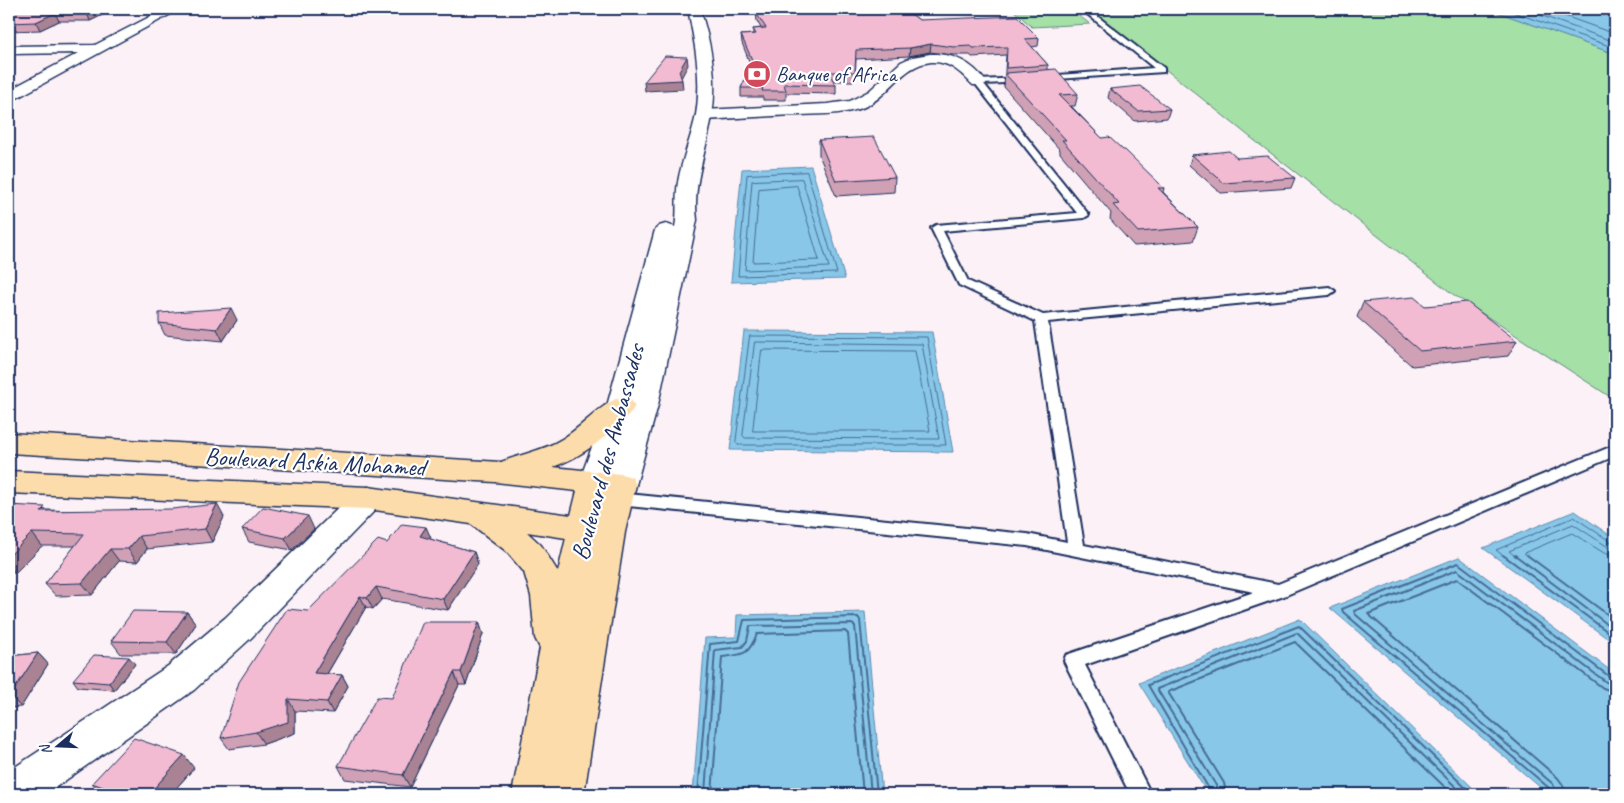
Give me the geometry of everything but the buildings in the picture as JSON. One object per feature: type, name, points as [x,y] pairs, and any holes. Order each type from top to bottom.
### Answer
[{"type":"main road","points":[[9,96],[174,9]]},
{"type":"main road","name":"Boulevard des Ambassades","points":[[533,794],[554,666],[574,580],[644,405],[687,220],[684,205],[704,114],[706,74],[703,38],[694,9]]},
{"type":"main road","points":[[9,50],[97,50]]},
{"type":"main road","points":[[704,114],[829,109],[856,105],[876,93],[904,65],[926,58],[937,57],[960,63],[978,82]]},
{"type":"main road","name":"Boulevard des Ambassades","points":[[564,794],[621,406],[642,318],[669,220],[684,205]]},
{"type":"main road","points":[[495,472],[541,461],[574,446],[596,432],[621,406]]},
{"type":"main road","name":"Boulevard Askia Mohamed","points":[[9,443],[495,472],[605,505]]},
{"type":"main road","name":"Boulevard Askia Mohamed","points":[[9,482],[368,498],[478,513],[605,505]]},
{"type":"main road","points":[[11,794],[180,678],[238,628],[368,498]]},
{"type":"main road","points":[[478,513],[520,543],[534,558],[542,571],[548,593],[552,623],[554,666]]},
{"type":"lane","points":[[978,82],[1161,70],[1084,9]]},
{"type":"lane","points":[[978,82],[1084,215],[936,228],[963,283],[1041,319],[1329,291]]},
{"type":"lane","points":[[1041,319],[1077,551]]},
{"type":"lane","points":[[1141,794],[1073,661],[1278,590],[1615,450]]},
{"type":"lane","points":[[605,505],[1027,540],[1278,590]]},
{"type":"green space","points":[[1012,9],[1070,9],[1090,24],[1032,27]]},
{"type":"green space","points":[[1090,9],[1489,9],[1615,54],[1615,400],[1454,295],[1250,137]]},
{"type":"water","points":[[1489,9],[1615,9],[1615,54]]},
{"type":"water","points":[[811,166],[845,279],[731,282],[742,169]]},
{"type":"water","points":[[744,331],[932,332],[953,452],[730,450]]},
{"type":"water","points":[[1575,511],[1615,539],[1615,644],[1483,548]]},
{"type":"water","points":[[1459,557],[1615,674],[1615,794],[1548,794],[1330,608]]},
{"type":"water","points":[[865,612],[882,794],[693,794],[705,638],[736,637],[737,615]]},
{"type":"water","points":[[1300,619],[1479,794],[1208,794],[1139,683]]},
{"type":"place","name":"Banque of Africa","points":[[757,74]]}]
